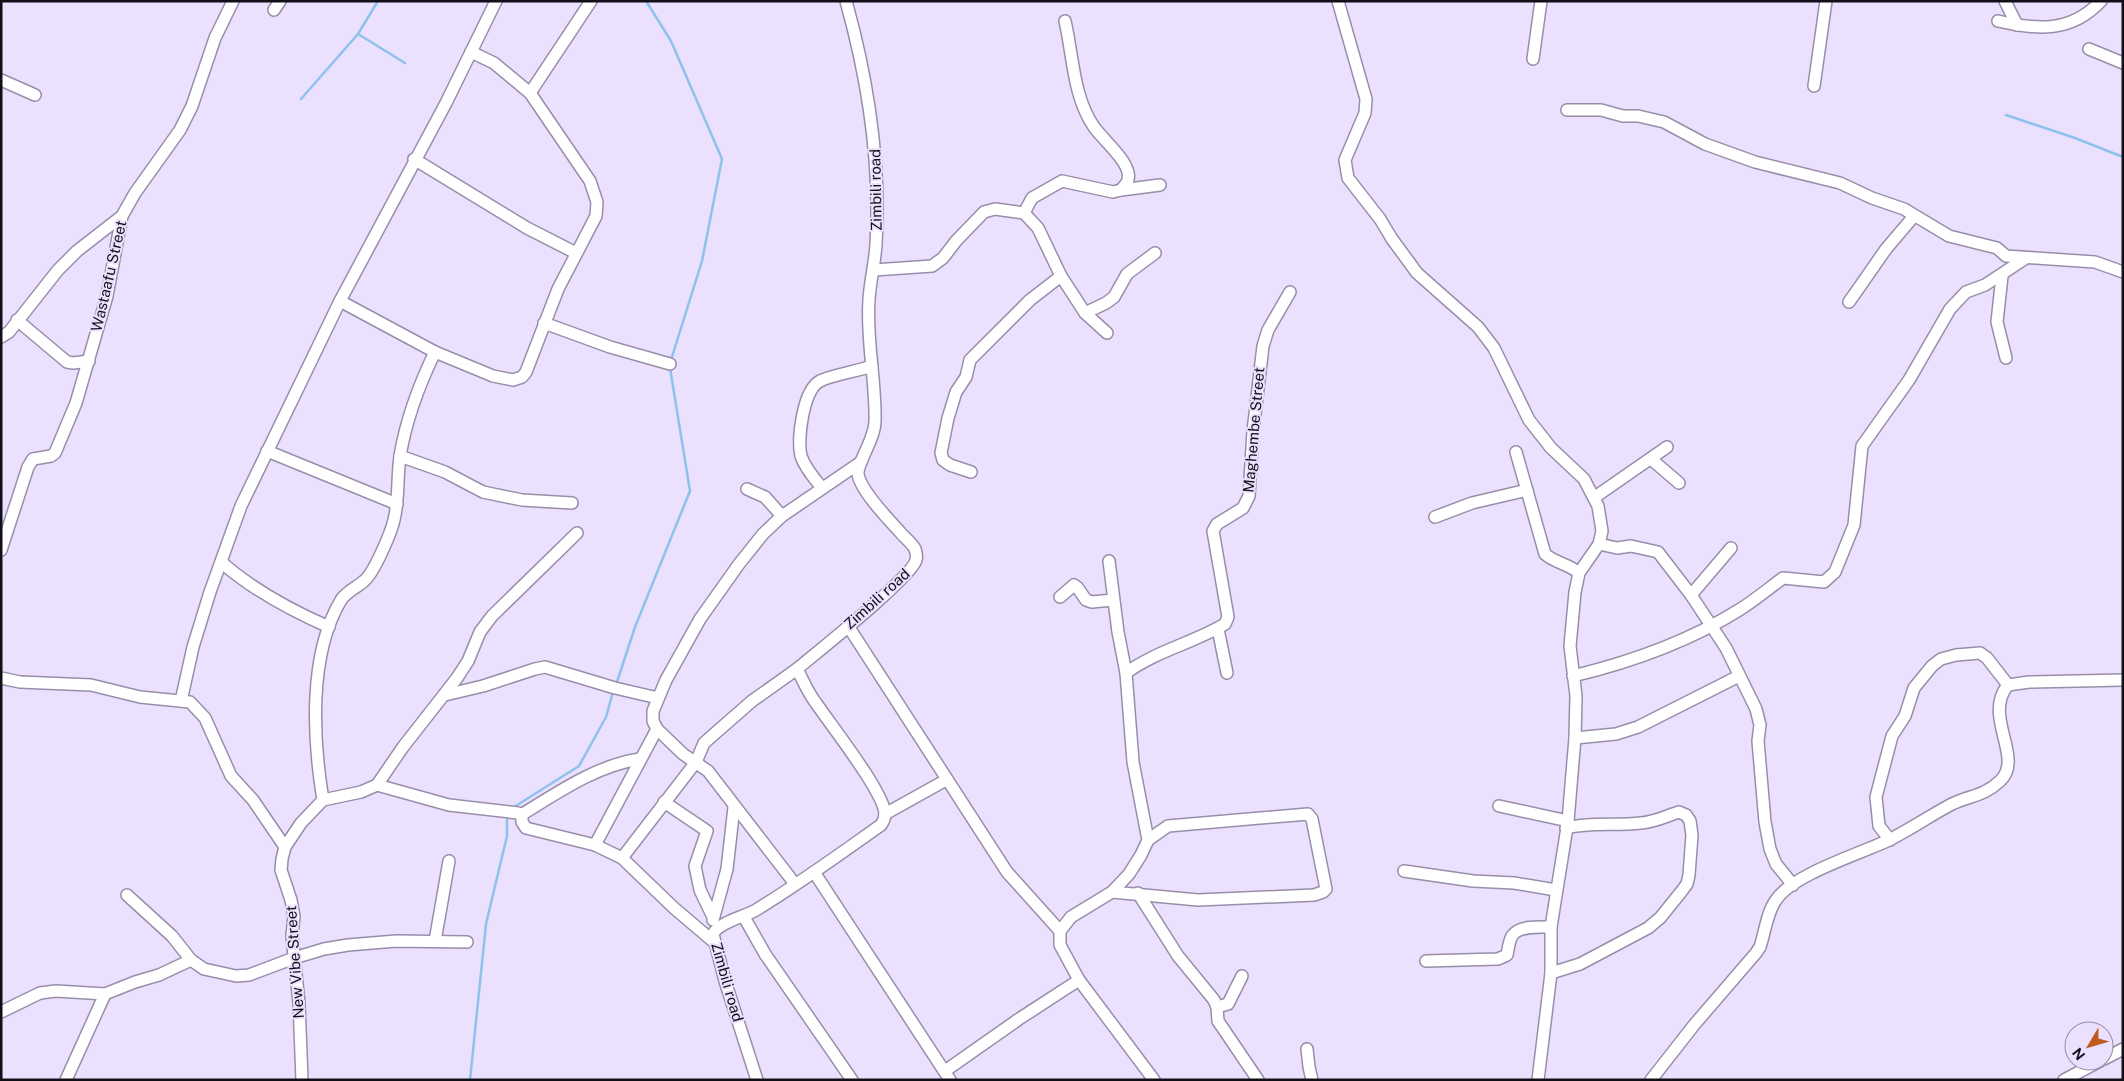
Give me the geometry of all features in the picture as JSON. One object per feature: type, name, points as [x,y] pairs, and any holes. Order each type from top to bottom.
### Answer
[{"type":"street","name":"Wastaafu Street","points":[[1,550],[28,467],[33,460],[51,456],[58,449],[76,404],[108,296],[122,216],[135,193],[180,130],[192,106],[215,38],[233,1]]},
{"type":"street","points":[[181,700],[193,647],[241,506],[340,300],[414,159],[446,103],[496,1]]},
{"type":"street","points":[[530,93],[590,1]]},
{"type":"street","name":"Zimbili road","points":[[622,858],[696,762],[704,743],[752,701],[797,669],[848,626],[913,566],[917,558],[915,548],[882,514],[860,481],[858,473],[861,462],[872,440],[875,422],[869,300],[874,270],[877,219],[875,142],[871,109],[846,1]]},
{"type":"street","points":[[1338,1],[1366,99],[1364,113],[1345,160],[1348,178],[1418,273],[1478,327],[1494,348],[1529,420],[1540,436],[1584,479],[1598,506],[1602,531],[1599,544],[1579,573],[1574,592],[1570,646],[1577,704],[1575,738],[1567,824],[1551,927],[1551,972],[1538,1080]]},
{"type":"street","points":[[1533,59],[1541,1]]},
{"type":"street","points":[[1814,86],[1826,1]]},
{"type":"street","points":[[2005,1],[2016,25]]},
{"type":"street","points":[[1998,20],[2033,28],[2068,24],[2080,18],[2101,1]]},
{"type":"street","points":[[1065,21],[1076,83],[1084,105],[1094,127],[1120,158],[1128,172],[1128,181],[1121,190]]},
{"type":"street","points":[[2089,49],[2123,64]]},
{"type":"street","points":[[340,300],[435,352],[493,376],[513,380],[522,377],[526,372],[558,289],[596,216],[597,202],[590,181],[530,93],[494,63],[471,52]]},
{"type":"street","points":[[1,80],[35,95]]},
{"type":"street","points":[[1567,110],[1601,110],[1623,116],[1638,116],[1664,122],[1706,144],[1755,162],[1840,183],[1872,198],[1899,206],[1949,236],[1997,248],[2006,256],[2095,262],[2123,272]]},
{"type":"street","points":[[414,159],[528,228],[576,253]]},
{"type":"street","points":[[1024,213],[1032,198],[1062,181],[1113,192],[1160,185]]},
{"type":"street","points":[[874,270],[932,266],[943,258],[956,241],[984,212],[996,209],[1024,213],[1038,228],[1061,276],[1085,312],[1107,333]]},
{"type":"street","points":[[1,337],[9,332],[58,270],[76,251],[122,216]]},
{"type":"street","points":[[1849,302],[1886,249],[1914,216]]},
{"type":"street","points":[[1085,312],[1106,303],[1114,297],[1127,274],[1154,253]]},
{"type":"street","points":[[1573,676],[1642,657],[1713,625],[1741,609],[1782,578],[1824,582],[1835,572],[1854,525],[1862,446],[1909,380],[1950,310],[1966,292],[2002,276],[2026,258]]},
{"type":"street","points":[[971,472],[950,465],[943,460],[942,453],[948,418],[956,392],[966,377],[970,360],[1030,300],[1061,276]]},
{"type":"street","points":[[2002,276],[1997,322],[2006,358]]},
{"type":"street","name":"Maghembe Street","points":[[1218,629],[1225,624],[1228,616],[1213,531],[1216,524],[1243,508],[1247,502],[1251,486],[1253,431],[1263,346],[1268,330],[1290,292]]},
{"type":"street","points":[[17,320],[66,362],[73,364],[88,361]]},
{"type":"street","points":[[544,323],[610,347],[670,364]]},
{"type":"street","points":[[323,800],[316,738],[315,705],[324,645],[329,627],[342,598],[368,578],[384,547],[394,521],[400,456],[415,398],[435,352]]},
{"type":"street","points":[[822,488],[805,466],[801,455],[802,427],[808,394],[820,381],[872,366]]},
{"type":"street","points":[[1595,497],[1667,447]]},
{"type":"street","points":[[267,452],[397,504]]},
{"type":"street","points":[[1516,452],[1545,554],[1549,558],[1571,565],[1579,573]]},
{"type":"street","points":[[400,456],[445,472],[483,492],[522,500],[572,502]]},
{"type":"street","points":[[1651,459],[1679,482]]},
{"type":"street","points":[[795,884],[734,807],[717,781],[696,762],[683,754],[657,729],[653,721],[653,711],[684,646],[719,592],[763,534],[782,516],[861,462]]},
{"type":"street","points":[[747,489],[765,497],[782,516]]},
{"type":"street","points":[[1435,517],[1472,503],[1527,490]]},
{"type":"street","points":[[1,678],[20,682],[90,685],[140,697],[190,702],[205,718],[231,776],[253,800],[286,847],[301,823],[323,800],[361,792],[377,785],[403,747],[468,661],[480,632],[492,616],[577,533]]},
{"type":"street","points":[[1599,544],[1617,548],[1631,546],[1658,552],[1713,625],[1756,709],[1760,725],[1758,742],[1765,822],[1770,849],[1776,864],[1793,885]]},
{"type":"street","points":[[1692,595],[1731,548]]},
{"type":"street","points":[[1109,561],[1113,600],[1126,673],[1133,762],[1148,840]]},
{"type":"street","points":[[221,562],[243,581],[272,599],[329,627]]},
{"type":"street","points":[[1060,597],[1074,585],[1077,586],[1086,600],[1092,602],[1113,600]]},
{"type":"street","points":[[848,626],[1007,872],[1060,931]]},
{"type":"street","points":[[1126,673],[1142,661],[1218,629],[1227,673]]},
{"type":"street","points":[[1890,840],[1879,826],[1876,797],[1892,736],[1905,716],[1914,688],[1932,666],[1941,659],[1974,653],[1980,653],[1987,658],[2008,685]]},
{"type":"street","points":[[444,695],[482,686],[535,668],[545,668],[556,669],[615,688],[658,698]]},
{"type":"street","points":[[797,669],[814,701],[868,779],[885,814],[946,780]]},
{"type":"street","points":[[1575,738],[1616,734],[1638,727],[1737,677]]},
{"type":"street","points":[[1651,1080],[1694,1025],[1759,949],[1774,902],[1793,885],[1890,840],[1954,803],[1982,795],[1999,782],[2008,772],[2008,760],[1999,711],[2002,692],[2008,685],[2029,682],[2123,680]]},
{"type":"street","points":[[595,845],[657,729]]},
{"type":"street","points":[[377,785],[449,805],[521,815],[582,779],[611,766],[640,759]]},
{"type":"street","points":[[664,802],[707,831],[695,866],[700,890],[713,917]]},
{"type":"street","points":[[1500,806],[1567,824],[1633,824],[1655,821],[1679,812],[1686,815],[1690,821],[1691,858],[1687,884],[1660,918],[1648,928],[1580,964],[1551,972]]},
{"type":"street","points":[[714,937],[713,917],[727,869],[734,807]]},
{"type":"street","name":"Zimbili road","points":[[757,1080],[714,937],[814,872],[881,825],[885,814]]},
{"type":"street","points":[[1112,892],[1198,900],[1314,895],[1323,892],[1326,889],[1312,819],[1308,814],[1168,826],[1148,840],[1129,874],[1112,892],[1071,917],[1060,931],[1060,945],[1079,980],[1154,1080]]},
{"type":"street","points":[[521,815],[526,828],[595,845],[622,858],[674,908],[714,937]]},
{"type":"street","name":"New Vibe Street","points":[[286,847],[282,858],[281,870],[294,916],[294,958],[299,1003],[302,1080]]},
{"type":"street","points":[[435,941],[449,861]]},
{"type":"street","points":[[1404,871],[1473,881],[1514,883],[1556,890]]},
{"type":"street","points":[[814,872],[947,1076],[1019,1019],[1079,980]]},
{"type":"street","points":[[1138,894],[1178,956],[1217,1007],[1218,1021],[1258,1080]]},
{"type":"street","points":[[127,895],[172,936],[191,960],[204,969],[236,976],[249,975],[324,949],[355,944],[396,941],[467,942]]},
{"type":"street","points":[[744,917],[765,954],[852,1080]]},
{"type":"street","points":[[1426,961],[1498,959],[1506,955],[1512,936],[1518,932],[1526,928],[1551,927]]},
{"type":"street","points":[[1,1012],[40,993],[56,991],[105,994],[159,975],[191,960]]},
{"type":"street","points":[[1217,1007],[1228,1004],[1242,976]]},
{"type":"street","points":[[66,1080],[105,994]]},
{"type":"street","points":[[1308,1049],[1308,1067],[1312,1080]]},
{"type":"street","points":[[2064,1080],[2081,1071]]},
{"type":"waterway","points":[[301,99],[358,34],[378,1]]},
{"type":"waterway","points":[[646,1],[671,41],[722,159],[702,261],[671,360]]},
{"type":"waterway","points":[[358,34],[405,63]]},
{"type":"waterway","points":[[2006,115],[2075,138],[2123,157]]},
{"type":"waterway","points":[[616,685],[635,627],[690,491],[670,368]]},
{"type":"waterway","points":[[514,807],[579,766],[606,717],[613,692]]},
{"type":"waterway","points":[[470,1080],[486,924],[507,836],[507,814]]}]
